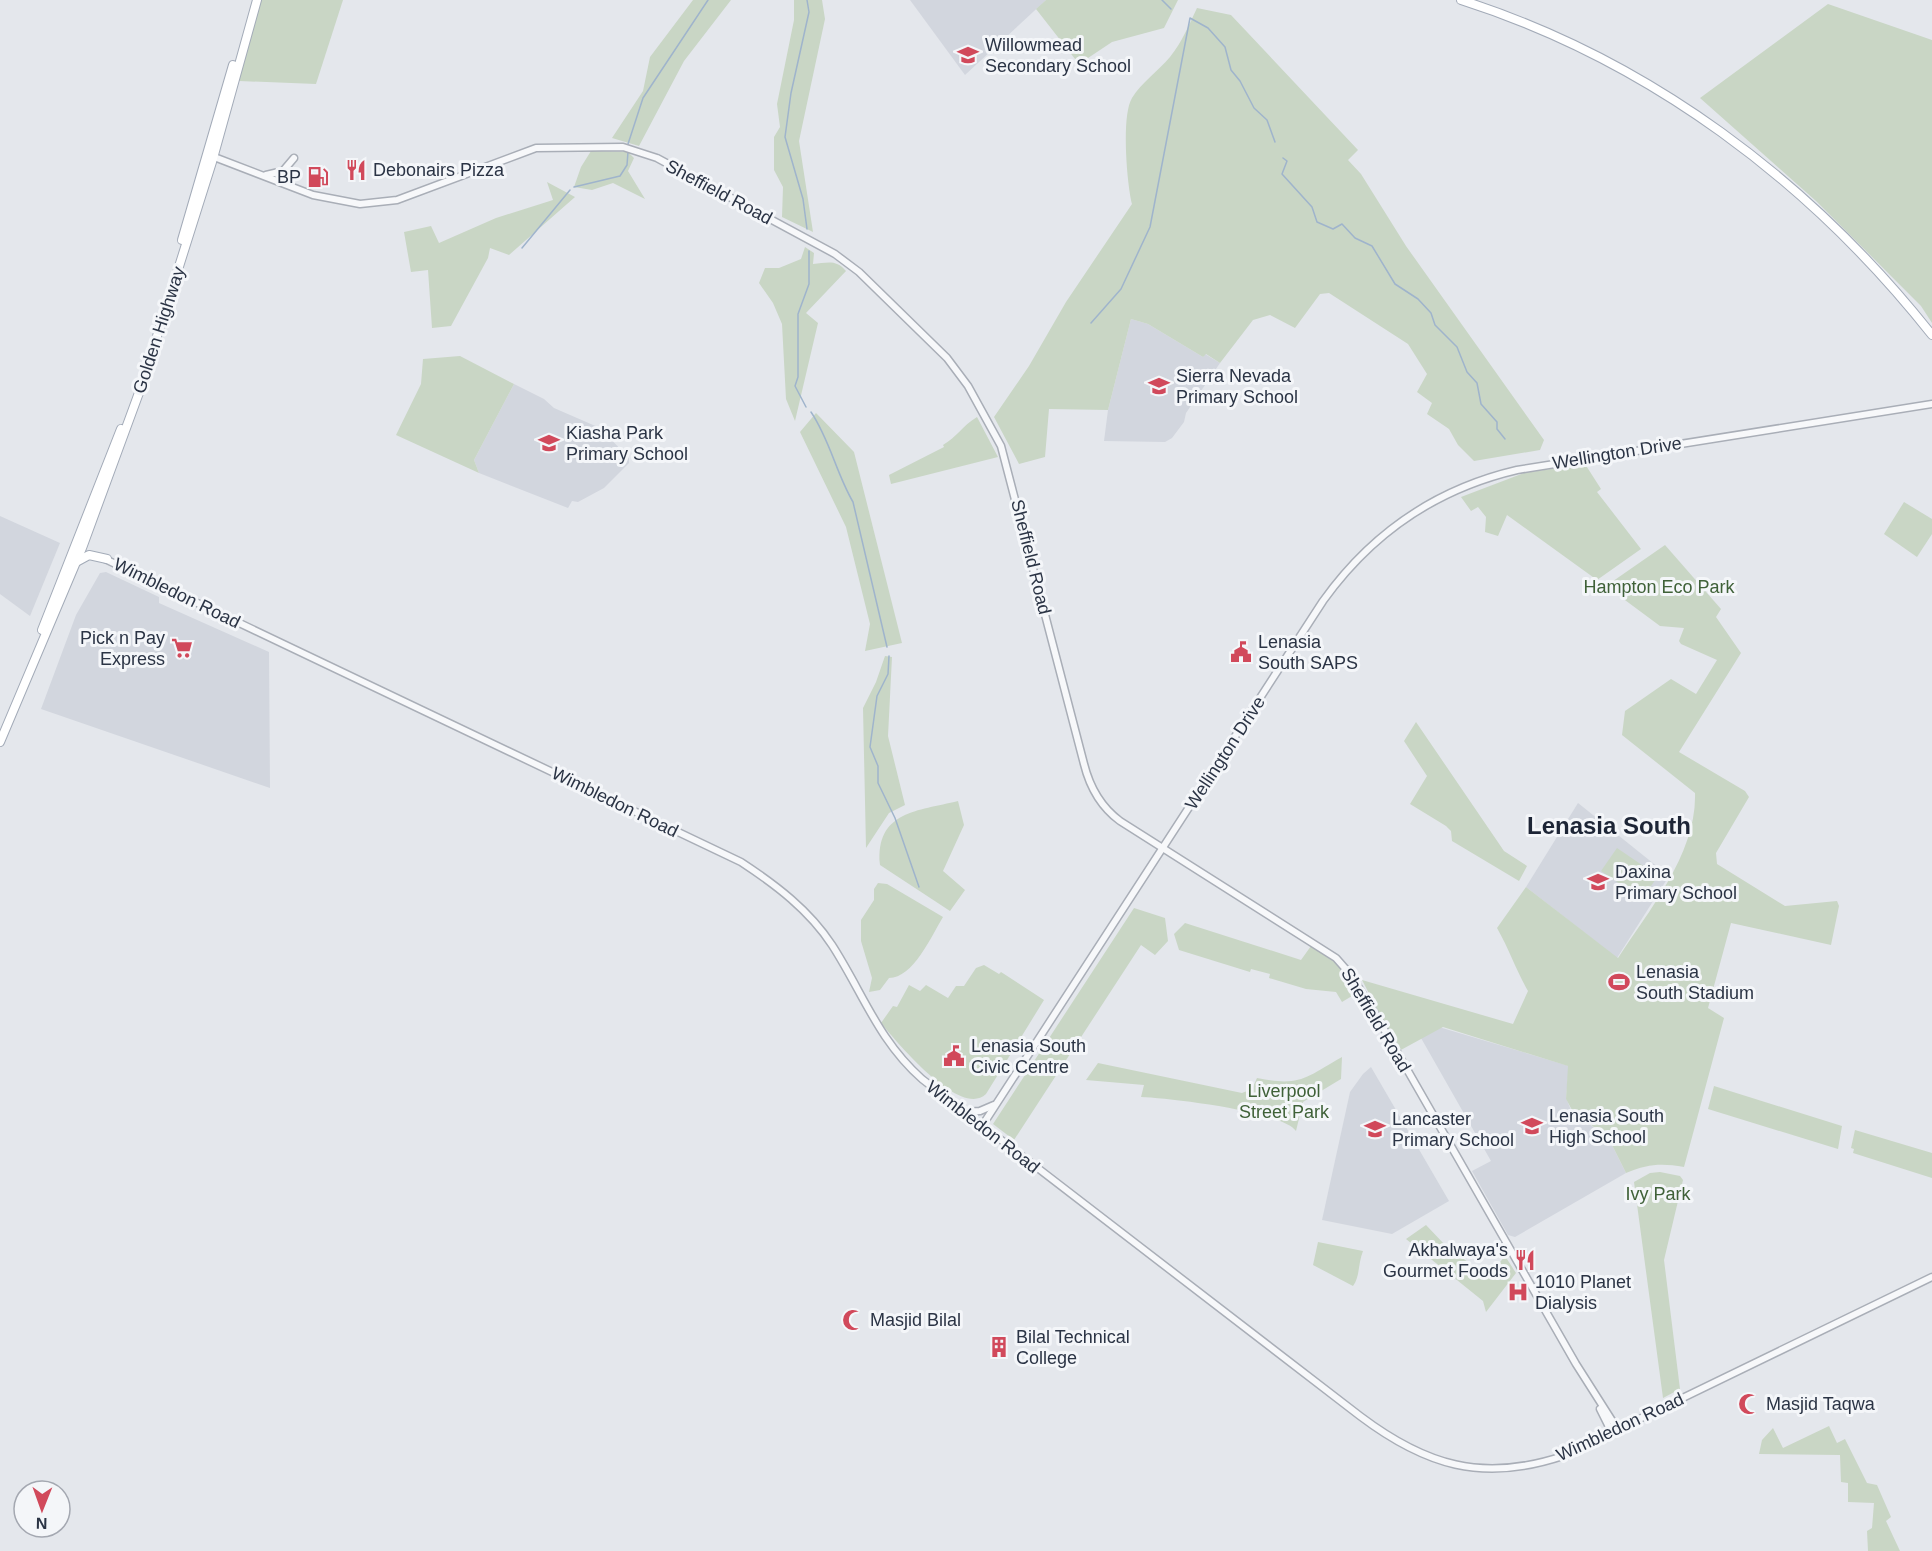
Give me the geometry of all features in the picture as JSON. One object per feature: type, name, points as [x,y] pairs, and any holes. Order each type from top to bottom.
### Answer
[{"type":"main road","name":"Golden Highway","points":[[36,652],[43,627],[78,547],[159,334],[252,0]]},
{"type":"main road","name":"Golden Highway","points":[[210,155],[257,0]]},
{"type":"main road","points":[[1461,0],[1538,29],[1593,54],[1671,98],[1717,128],[1766,165],[1825,216],[1873,265],[1932,335]]},
{"type":"main road","name":"Golden Highway","points":[[0,742],[74,566],[78,547]]},
{"type":"main road","points":[[74,566],[82,557],[89,555],[107,559]]},
{"type":"street","name":"Sheffield Road","points":[[210,155],[334,201],[379,203],[422,192],[536,148],[623,147],[657,158],[844,260],[947,358],[968,386],[994,432],[1007,461],[1084,765],[1093,791],[1116,818],[1341,962],[1377,1017],[1615,1431]]},
{"type":"street","points":[[262,175],[279,173],[294,158]]},
{"type":"street","name":"Wellington Drive","points":[[982,1126],[1333,588],[1369,548],[1423,507],[1469,484],[1528,467],[1932,404]]},
{"type":"street","name":"Wimbledon Road","points":[[78,547],[741,862],[769,880],[804,910],[823,932],[844,964],[878,1028],[892,1048],[922,1079],[1360,1416],[1392,1440],[1410,1450],[1452,1464],[1482,1468],[1509,1468],[1551,1460],[1932,1277]]},
{"type":"street","points":[[963,1112],[983,1111],[997,1103]]},
{"type":"shaded area","name":"Willowmead Secondary School","points":[[910,0],[1046,0],[965,75]]},
{"type":"shaded area","name":"Sierra Nevada Primary School","points":[[1131,319],[1148,324],[1203,357],[1205,354],[1220,363],[1186,413],[1184,422],[1172,438],[1165,442],[1104,441],[1108,410]]},
{"type":"shaded area","name":"Kiasha Park Primary School","points":[[514,384],[544,399],[554,408],[600,428],[629,458],[629,463],[604,488],[578,502],[572,501],[568,508],[479,473],[474,460]]},
{"type":"shaded area","points":[[0,516],[60,543],[30,616],[0,594]]},
{"type":"shaded area","points":[[106,572],[159,597],[159,603],[269,652],[270,788],[41,709],[76,615],[100,573]]},
{"type":"shaded area","name":"Daxina Primary School","points":[[1578,803],[1669,876],[1617,958],[1526,887]]},
{"type":"shaded area","name":"Lenasia South High School","points":[[1439,1027],[1569,1066],[1566,1098],[1571,1110],[1609,1139],[1626,1173],[1515,1237],[1508,1235],[1472,1171],[1491,1161],[1421,1038]]},
{"type":"shaded area","name":"Lancaster Primary School","points":[[1371,1067],[1449,1201],[1392,1234],[1322,1220],[1350,1092]]},
{"type":"green space","points":[[261,0],[343,0],[316,84],[239,81]]},
{"type":"green space","points":[[693,0],[731,0],[684,61],[639,146],[612,138],[643,91],[650,57]]},
{"type":"green space","points":[[794,0],[822,0],[825,19],[799,141],[813,232],[782,217],[783,187],[774,170],[774,137],[780,127],[777,104],[794,20]]},
{"type":"green space","points":[[1046,0],[1178,0],[1164,28],[1112,42],[1079,64],[1036,9]]},
{"type":"green space","points":[[1828,4],[1932,40],[1932,323],[1921,306],[1816,201],[1700,98]]},
{"type":"green space","points":[[1197,8],[1231,15],[1358,150],[1348,160],[1361,174],[1406,246],[1544,440],[1540,450],[1474,461],[1458,445],[1449,429],[1427,414],[1432,403],[1417,392],[1427,374],[1408,344],[1329,293],[1320,294],[1295,328],[1270,315],[1253,320],[1220,363],[1206,354],[1203,357],[1148,324],[1131,319],[1108,410],[1049,409],[1045,457],[1019,464],[994,417],[1029,366],[1066,302],[1132,204],[1126,150],[1129,107],[1140,87],[1174,51]]},
{"type":"green space","points":[[591,151],[628,152],[634,158],[628,171],[645,199],[613,183],[592,190],[574,187],[581,167]]},
{"type":"green space","points":[[547,182],[575,197],[509,255],[490,248],[488,258],[451,326],[432,328],[428,270],[411,272],[404,232],[431,226],[439,243],[496,218],[553,200]]},
{"type":"green space","points":[[805,247],[814,253],[813,264],[835,263],[846,271],[806,313],[818,323],[795,421],[786,399],[782,324],[773,303],[759,283],[765,268],[779,268],[801,259]]},
{"type":"green space","points":[[460,356],[514,384],[474,460],[479,473],[396,435],[421,384],[423,359]]},
{"type":"green space","points":[[816,413],[854,452],[902,643],[865,651],[870,624],[846,527],[800,432]]},
{"type":"green space","points":[[977,417],[998,457],[891,484],[889,475],[944,447],[943,445]]},
{"type":"green space","points":[[1585,464],[1601,489],[1597,492],[1641,549],[1597,580],[1507,515],[1498,536],[1485,532],[1486,517],[1478,507],[1471,511],[1461,497],[1524,473]]},
{"type":"green space","points":[[1904,502],[1932,519],[1932,534],[1917,557],[1884,534]]},
{"type":"green space","name":"Hampton Eco Park","points":[[1665,545],[1721,609],[1716,617],[1741,653],[1679,752],[1745,791],[1749,797],[1716,853],[1717,864],[1785,906],[1837,901],[1839,906],[1831,945],[1731,923],[1708,1008],[1724,1018],[1684,1167],[1655,1165],[1626,1173],[1609,1139],[1572,1110],[1566,1099],[1568,1066],[1443,1027],[1399,1051],[1362,980],[1513,1024],[1528,991],[1497,928],[1526,887],[1618,958],[1657,901],[1680,859],[1694,815],[1695,793],[1622,735],[1625,711],[1671,679],[1696,694],[1717,660],[1681,644],[1679,641],[1684,628],[1660,626],[1606,586]]},
{"type":"green space","points":[[885,656],[892,657],[888,736],[905,805],[889,813],[866,848],[863,708],[876,682]]},
{"type":"green space","points":[[1416,722],[1504,851],[1527,866],[1519,881],[1452,841],[1451,831],[1446,826],[1410,804],[1427,776],[1404,741]]},
{"type":"green space","points":[[958,801],[964,825],[943,871],[965,890],[950,911],[880,865],[880,847],[884,834],[902,816]]},
{"type":"green space","points":[[1617,848],[1658,876],[1642,899],[1601,871]]},
{"type":"green space","points":[[878,883],[887,884],[943,917],[913,964],[898,976],[889,978],[880,990],[869,992],[872,978],[861,941],[861,920],[874,900],[874,889]]},
{"type":"green space","points":[[1134,908],[1165,918],[1168,941],[1155,955],[1141,945],[1014,1140],[993,1124]]},
{"type":"green space","points":[[1185,923],[1301,960],[1311,946],[1339,965],[1357,993],[1342,1002],[1336,992],[1306,989],[1269,978],[1270,974],[1251,969],[1250,972],[1179,950],[1174,934]]},
{"type":"green space","points":[[984,965],[999,974],[1001,972],[1044,1000],[986,1094],[975,1099],[961,1096],[929,1075],[881,1023],[893,1006],[897,1007],[909,985],[920,991],[926,985],[948,998],[956,986],[964,986],[976,968]]},
{"type":"green space","name":"Liverpool Street Park","points":[[1342,1057],[1341,1079],[1303,1102],[1296,1131],[1270,1117],[1248,1112],[1198,1103],[1141,1097],[1144,1085],[1086,1080],[1098,1063],[1242,1093],[1252,1089],[1257,1078],[1271,1081],[1302,1079]]},
{"type":"green space","points":[[1714,1086],[1842,1126],[1838,1149],[1708,1109]]},
{"type":"green space","points":[[1855,1130],[1932,1153],[1932,1178],[1853,1153],[1854,1149],[1851,1148]]},
{"type":"green space","name":"Ivy Park","points":[[1660,1172],[1680,1176],[1683,1180],[1664,1260],[1680,1389],[1663,1398],[1634,1182],[1650,1173]]},
{"type":"green space","points":[[1426,1225],[1445,1245],[1488,1277],[1505,1256],[1516,1273],[1486,1312],[1483,1301],[1406,1239]]},
{"type":"green space","points":[[1318,1242],[1363,1251],[1353,1286],[1313,1265]]},
{"type":"green space","points":[[1829,1426],[1837,1443],[1845,1439],[1867,1483],[1877,1485],[1891,1517],[1886,1521],[1900,1551],[1868,1551],[1867,1531],[1872,1528],[1874,1503],[1848,1502],[1848,1483],[1841,1482],[1840,1455],[1759,1454],[1762,1440],[1773,1428],[1783,1448]]},
{"type":"waterway","points":[[628,144],[643,98],[708,0]]},
{"type":"waterway","points":[[807,0],[809,12],[791,93],[785,137],[803,199],[807,229]]},
{"type":"waterway","points":[[1162,0],[1171,9]]},
{"type":"waterway","points":[[1091,323],[1121,289],[1150,227],[1190,18],[1208,28],[1225,47],[1231,70],[1240,81],[1254,108],[1267,120],[1275,142]]},
{"type":"waterway","points":[[574,187],[620,176],[627,165],[628,152]]},
{"type":"waterway","points":[[1283,158],[1287,161],[1282,174],[1312,207],[1317,222],[1333,229],[1342,224],[1355,238],[1372,246],[1395,284],[1418,299],[1431,313],[1435,325],[1457,347],[1467,372],[1477,383],[1481,404],[1497,422],[1497,429],[1505,439]]},
{"type":"waterway","points":[[522,248],[570,190]]},
{"type":"waterway","points":[[806,407],[795,386],[798,377],[798,314],[809,284],[809,251]]},
{"type":"waterway","points":[[811,412],[853,502],[887,647]]},
{"type":"waterway","points":[[889,656],[888,674],[877,696],[870,747],[878,766],[878,783],[895,818],[919,887]]},
{"type":"place","name":"Willowmead Secondary School","points":[[968,55]]},
{"type":"place","name":"Debonairs Pizza","points":[[356,170]]},
{"type":"place","name":"BP","points":[[318,177]]},
{"type":"place","name":"Sierra Nevada Primary School","points":[[1159,386]]},
{"type":"place","name":"Kiasha Park Primary School","points":[[549,443]]},
{"type":"place","name":"Pick n Pay Express","points":[[182,648]]},
{"type":"place","name":"Lenasia South SAPS","points":[[1241,652]]},
{"type":"place","name":"Daxina Primary School","points":[[1598,882]]},
{"type":"place","name":"Lenasia South Stadium","points":[[1619,982]]},
{"type":"place","name":"Lenasia South Civic Centre","points":[[954,1056]]},
{"type":"place","name":"Lenasia South High School","points":[[1532,1126]]},
{"type":"place","name":"Lancaster Primary School","points":[[1375,1129]]},
{"type":"place","name":"Akhalwaya's Gourmet Foods","points":[[1525,1260]]},
{"type":"place","name":"1010 Planet Dialysis","points":[[1518,1292]]},
{"type":"place","name":"Masjid Bilal","points":[[853,1320]]},
{"type":"place","name":"Bilal Technical College","points":[[999,1347]]},
{"type":"place","name":"Masjid Taqwa","points":[[1749,1404]]},
{"type":"district","name":"Lenasia South","points":[[1609,825]]}]
